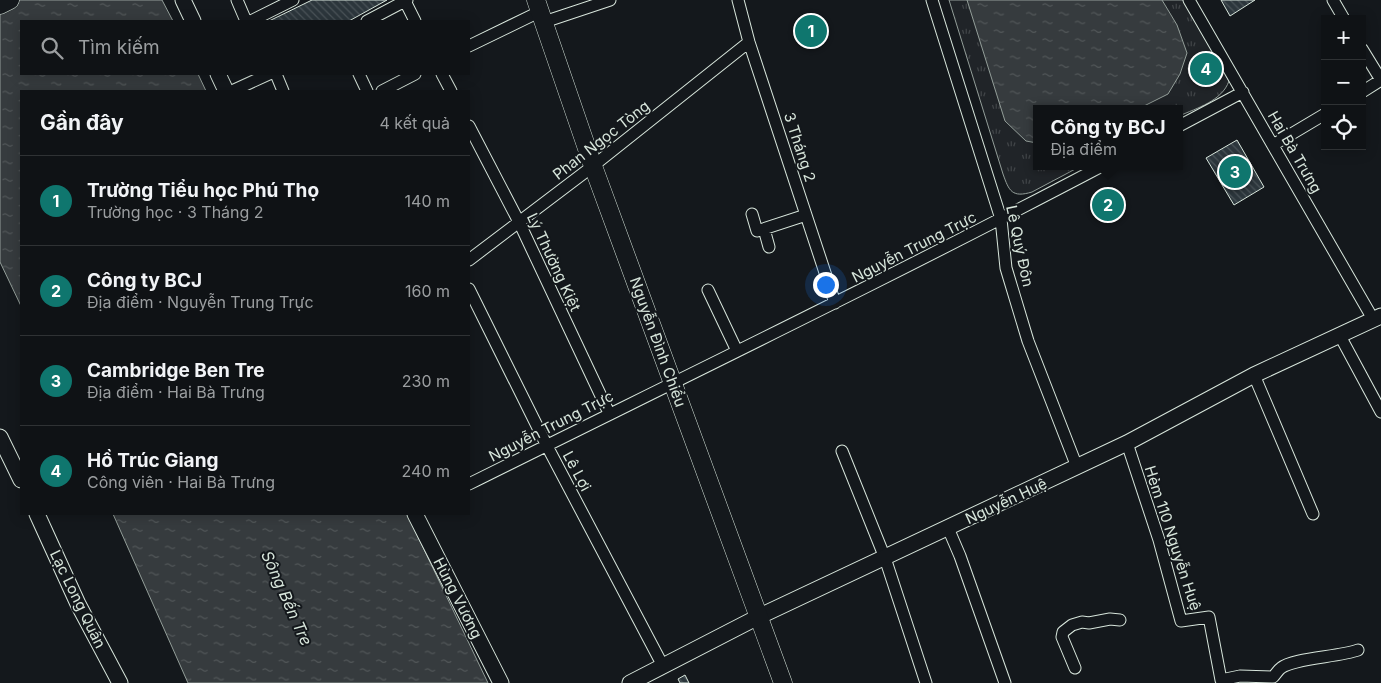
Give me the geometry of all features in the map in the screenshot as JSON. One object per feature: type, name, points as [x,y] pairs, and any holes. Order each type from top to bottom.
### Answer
[{"type":"main road","points":[[0,5],[10,0]]},
{"type":"main road","points":[[183,0],[193,20]]},
{"type":"main road","name":"Nguyễn Đình Chiểu","points":[[540,11],[593,166],[783,683]]},
{"type":"main road","points":[[218,75],[226,90]]},
{"type":"main road","name":"Nguyễn Huệ","points":[[630,683],[758,617],[1127,443],[1254,375],[1377,318]]},
{"type":"main road","points":[[1,441],[20,478]]},
{"type":"main road","name":"Lạc Long Quân","points":[[37,515],[78,604],[120,683]]},
{"type":"main road","name":"Hùng Vương","points":[[416,515],[501,683]]},
{"type":"street","points":[[237,0],[246,20]]},
{"type":"street","points":[[253,20],[293,0]]},
{"type":"street","points":[[470,46],[540,11],[610,0]]},
{"type":"street","name":"3 Tháng 2","points":[[738,0],[835,303]]},
{"type":"street","name":"Lê Quý Đôn","points":[[932,0],[1001,219],[1006,268],[1028,341],[1077,467]]},
{"type":"street","name":"Hai Bà Trưng","points":[[1189,0],[1377,318]]},
{"type":"street","points":[[1333,0],[1342,15]]},
{"type":"street","points":[[369,20],[406,1],[415,20]]},
{"type":"street","name":"Phan Ngọc Tòng","points":[[470,259],[593,166],[750,42]]},
{"type":"street","points":[[1366,56],[1381,80],[1366,89]]},
{"type":"street","points":[[234,90],[267,75]]},
{"type":"street","points":[[276,75],[284,90]]},
{"type":"street","points":[[359,75],[367,90]]},
{"type":"street","points":[[384,90],[414,75]]},
{"type":"street","points":[[443,75],[450,90]]},
{"type":"street","points":[[1183,124],[1243,92]]},
{"type":"street","points":[[1273,145],[1321,116]]},
{"type":"street","name":"Lý Thường Kiệt","points":[[470,128],[519,222],[609,413]]},
{"type":"street","name":"Nguyễn Trung Trực","points":[[470,484],[609,413],[835,303],[1094,170]]},
{"type":"street","points":[[752,214],[757,231],[806,216]]},
{"type":"street","points":[[764,229],[769,247]]},
{"type":"street","points":[[708,290],[737,351]]},
{"type":"street","name":"Lê Lợi","points":[[470,291],[547,446],[663,666]]},
{"type":"street","points":[[1339,334],[1381,412]]},
{"type":"street","points":[[1254,375],[1313,514]]},
{"type":"street","name":"Hẻm 110 Nguyễn Huệ","points":[[1127,443],[1159,540],[1182,622],[1209,617],[1220,680],[1233,676],[1273,677],[1282,667],[1293,663],[1358,650]]},
{"type":"street","points":[[842,451],[885,558],[926,683]]},
{"type":"street","points":[[948,528],[960,556],[1005,683]]},
{"type":"street","points":[[1075,668],[1062,637],[1063,632],[1082,622],[1089,624],[1110,619],[1120,620]]},
{"type":"green space","points":[[949,0],[1183,0],[1229,81],[1221,94],[1201,107],[1183,114],[1183,105],[1033,105],[1033,170],[1073,170],[1025,194],[1012,192],[1003,174]]},
{"type":"water","points":[[0,0],[162,0],[172,20],[20,20],[20,75],[198,75],[206,90],[20,90],[20,304],[0,262]]},
{"type":"water","points":[[967,0],[1162,0],[1177,25],[1187,53],[1180,74],[1168,94],[1146,105],[1033,105],[1033,142],[1026,141],[1005,121]]},
{"type":"water","name":"Sông Bến Tre","points":[[113,515],[407,515],[488,683],[188,683]]},
{"type":"building","points":[[312,0],[387,0],[351,20],[271,20]]},
{"type":"building","points":[[1221,0],[1255,0],[1230,16]]},
{"type":"building","points":[[1237,140],[1264,187],[1234,205],[1206,158]]},
{"type":"building","points":[[1113,188],[1123,212],[1104,221],[1092,198]]},
{"type":"building","points":[[685,675],[689,683],[680,683],[678,679]]},
{"type":"place","name":"Trường Tiểu học Phú Thọ","points":[[811,31]]},
{"type":"place","name":"Hồ Trúc Giang","points":[[1206,69]]},
{"type":"place","name":"Cambridge Ben Tre","points":[[1235,172]]},
{"type":"place","name":"Công ty BCJ","points":[[1108,205]]}]
